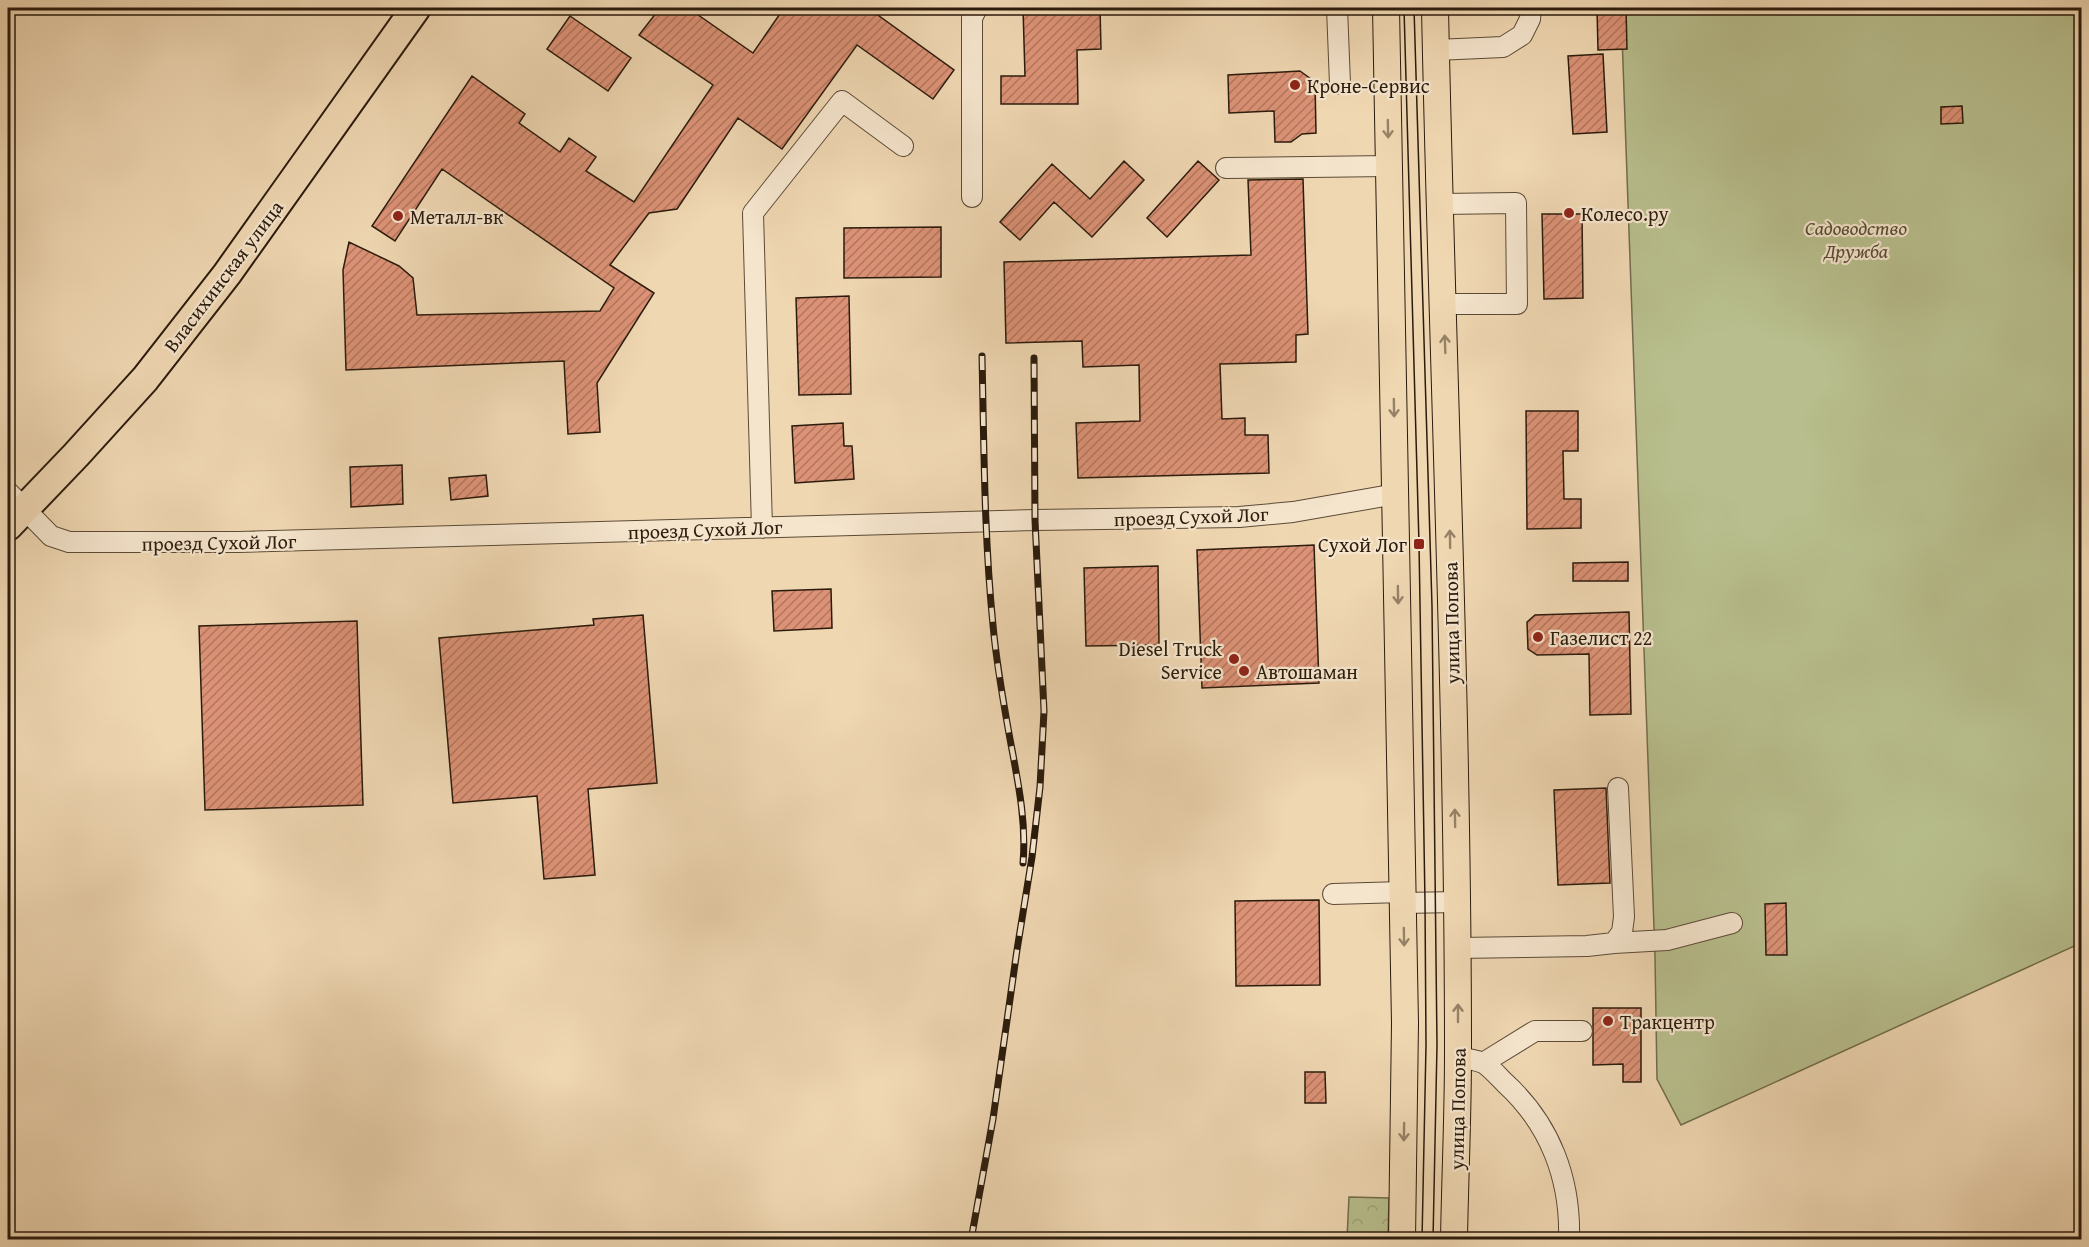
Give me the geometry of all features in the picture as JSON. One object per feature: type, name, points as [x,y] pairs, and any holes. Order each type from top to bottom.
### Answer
[{"type":"highway","name":"Власихинская улица","points":[[13,509],[145,379],[206,300],[416,8]]},
{"type":"main road","points":[[1386,8],[1406,1023],[1402,1239]]},
{"type":"main road","name":"улица Попова","points":[[1435,8],[1449,464],[1457,902],[1458,1057],[1454,1239]]},
{"type":"street","points":[[972,197],[972,18],[977,8]]},
{"type":"street","points":[[1337,8],[1340,84]]},
{"type":"street","points":[[1436,50],[1503,47],[1522,34],[1530,19],[1531,8]]},
{"type":"street","points":[[762,528],[753,213],[842,101],[903,146]]},
{"type":"street","points":[[1226,168],[1389,166]]},
{"type":"street","points":[[1440,204],[1516,203],[1517,304],[1444,304]]},
{"type":"street","name":"проезд Сухой Лог","points":[[13,509],[51,536],[69,542],[239,542],[1239,517],[1293,512],[1396,494]]},
{"type":"street","points":[[1614,943],[1622,932],[1624,917],[1618,788]]},
{"type":"street","points":[[1333,894],[1457,902]]},
{"type":"street","points":[[1457,948],[1587,946],[1667,940],[1732,924]]},
{"type":"street","points":[[1483,1063],[1535,1031],[1582,1031]]},
{"type":"street","points":[[1458,1057],[1483,1063],[1520,1096],[1547,1133],[1563,1173],[1570,1219],[1569,1239]]},
{"type":"green space","name":"Садоводство Дружба","points":[[1621,8],[2081,8],[2081,943],[1681,1125],[1657,1079],[1655,956]]},
{"type":"green space","points":[[1349,1197],[1389,1198],[1388,1239],[1347,1239]]},
{"type":"building","points":[[660,8],[688,8],[753,53],[784,8],[868,8],[954,70],[933,99],[857,45],[782,149],[738,118],[677,209],[649,213],[610,265],[654,293],[597,383],[600,432],[568,434],[564,361],[346,370],[343,270],[349,242],[399,266],[413,278],[417,315],[600,311],[614,288],[442,169],[395,241],[372,226],[472,76],[525,114],[519,123],[560,152],[569,138],[596,157],[586,171],[634,202],[713,85],[639,35]]},
{"type":"building","points":[[1023,8],[1100,8],[1101,49],[1077,50],[1078,104],[1001,104],[1001,76],[1025,76]]},
{"type":"building","points":[[1597,8],[1626,8],[1627,49],[1598,50]]},
{"type":"building","points":[[570,16],[631,58],[608,91],[547,49]]},
{"type":"building","points":[[1603,54],[1607,132],[1573,134],[1568,56]]},
{"type":"building","points":[[1300,71],[1315,82],[1316,133],[1302,134],[1291,142],[1275,142],[1274,111],[1229,113],[1228,75]]},
{"type":"building","points":[[1962,106],[1963,123],[1941,124],[1941,107]]},
{"type":"building","points":[[1124,161],[1144,180],[1092,237],[1054,202],[1020,240],[1000,222],[1052,164],[1090,199]]},
{"type":"building","points":[[1198,161],[1219,180],[1167,237],[1147,218]]},
{"type":"building","points":[[1303,179],[1308,334],[1296,335],[1296,362],[1220,364],[1222,419],[1245,418],[1245,435],[1268,435],[1269,473],[1078,478],[1076,423],[1140,421],[1139,365],[1083,367],[1082,341],[1006,343],[1004,262],[1251,255],[1248,180]]},
{"type":"building","points":[[1542,214],[1582,214],[1583,298],[1544,299]]},
{"type":"building","points":[[941,227],[941,277],[844,278],[844,228]]},
{"type":"building","points":[[849,296],[851,394],[799,395],[796,298]]},
{"type":"building","points":[[1526,411],[1578,411],[1578,451],[1563,451],[1564,499],[1581,499],[1581,528],[1527,529]]},
{"type":"building","points":[[843,423],[844,446],[852,446],[854,479],[795,483],[792,426]]},
{"type":"building","points":[[402,465],[403,504],[351,507],[350,467]]},
{"type":"building","points":[[486,475],[488,496],[451,500],[449,478]]},
{"type":"building","points":[[1314,545],[1319,683],[1202,688],[1197,550]]},
{"type":"building","points":[[1628,562],[1628,581],[1573,581],[1573,563]]},
{"type":"building","points":[[1158,566],[1159,645],[1086,646],[1084,568]]},
{"type":"building","points":[[831,589],[832,628],[774,631],[772,591]]},
{"type":"building","points":[[1629,612],[1631,714],[1590,715],[1589,654],[1537,655],[1528,649],[1527,622],[1535,615]]},
{"type":"building","points":[[643,615],[657,783],[588,789],[595,875],[544,879],[537,796],[453,803],[439,638],[594,625],[593,619]]},
{"type":"building","points":[[357,621],[363,805],[205,810],[199,626]]},
{"type":"building","points":[[1606,788],[1610,883],[1558,885],[1554,790]]},
{"type":"building","points":[[1319,900],[1320,985],[1236,986],[1235,901]]},
{"type":"building","points":[[1786,903],[1787,955],[1766,955],[1765,904]]},
{"type":"building","points":[[1593,1008],[1641,1008],[1641,1082],[1623,1082],[1623,1064],[1593,1065]]},
{"type":"building","points":[[1305,1072],[1325,1072],[1326,1103],[1305,1103]]},
{"type":"tram line","points":[[1404,8],[1419,544],[1425,902],[1426,1045],[1422,1240]]},
{"type":"tram line","points":[[1414,8],[1432,606],[1437,1045],[1433,1240]]},
{"type":"railway","points":[[982,356],[990,591],[997,664],[1022,812],[1023,863]]},
{"type":"railway","points":[[971,1240],[993,1119],[1032,857],[1040,787],[1044,711],[1035,520],[1034,358]]},
{"type":"place","name":"Кроне-Сервис","points":[[1295,85]]},
{"type":"place","name":"Колесо.ру","points":[[1569,213]]},
{"type":"place","name":"Металл-вк","points":[[398,216]]},
{"type":"place","name":"Сухой Лог","points":[[1419,544]]},
{"type":"place","name":"Газелист 22","points":[[1538,637]]},
{"type":"place","name":"Diesel Truck Service","points":[[1234,659]]},
{"type":"place","name":"Автошаман","points":[[1244,671]]},
{"type":"place","name":"Тракцентр","points":[[1608,1021]]}]
